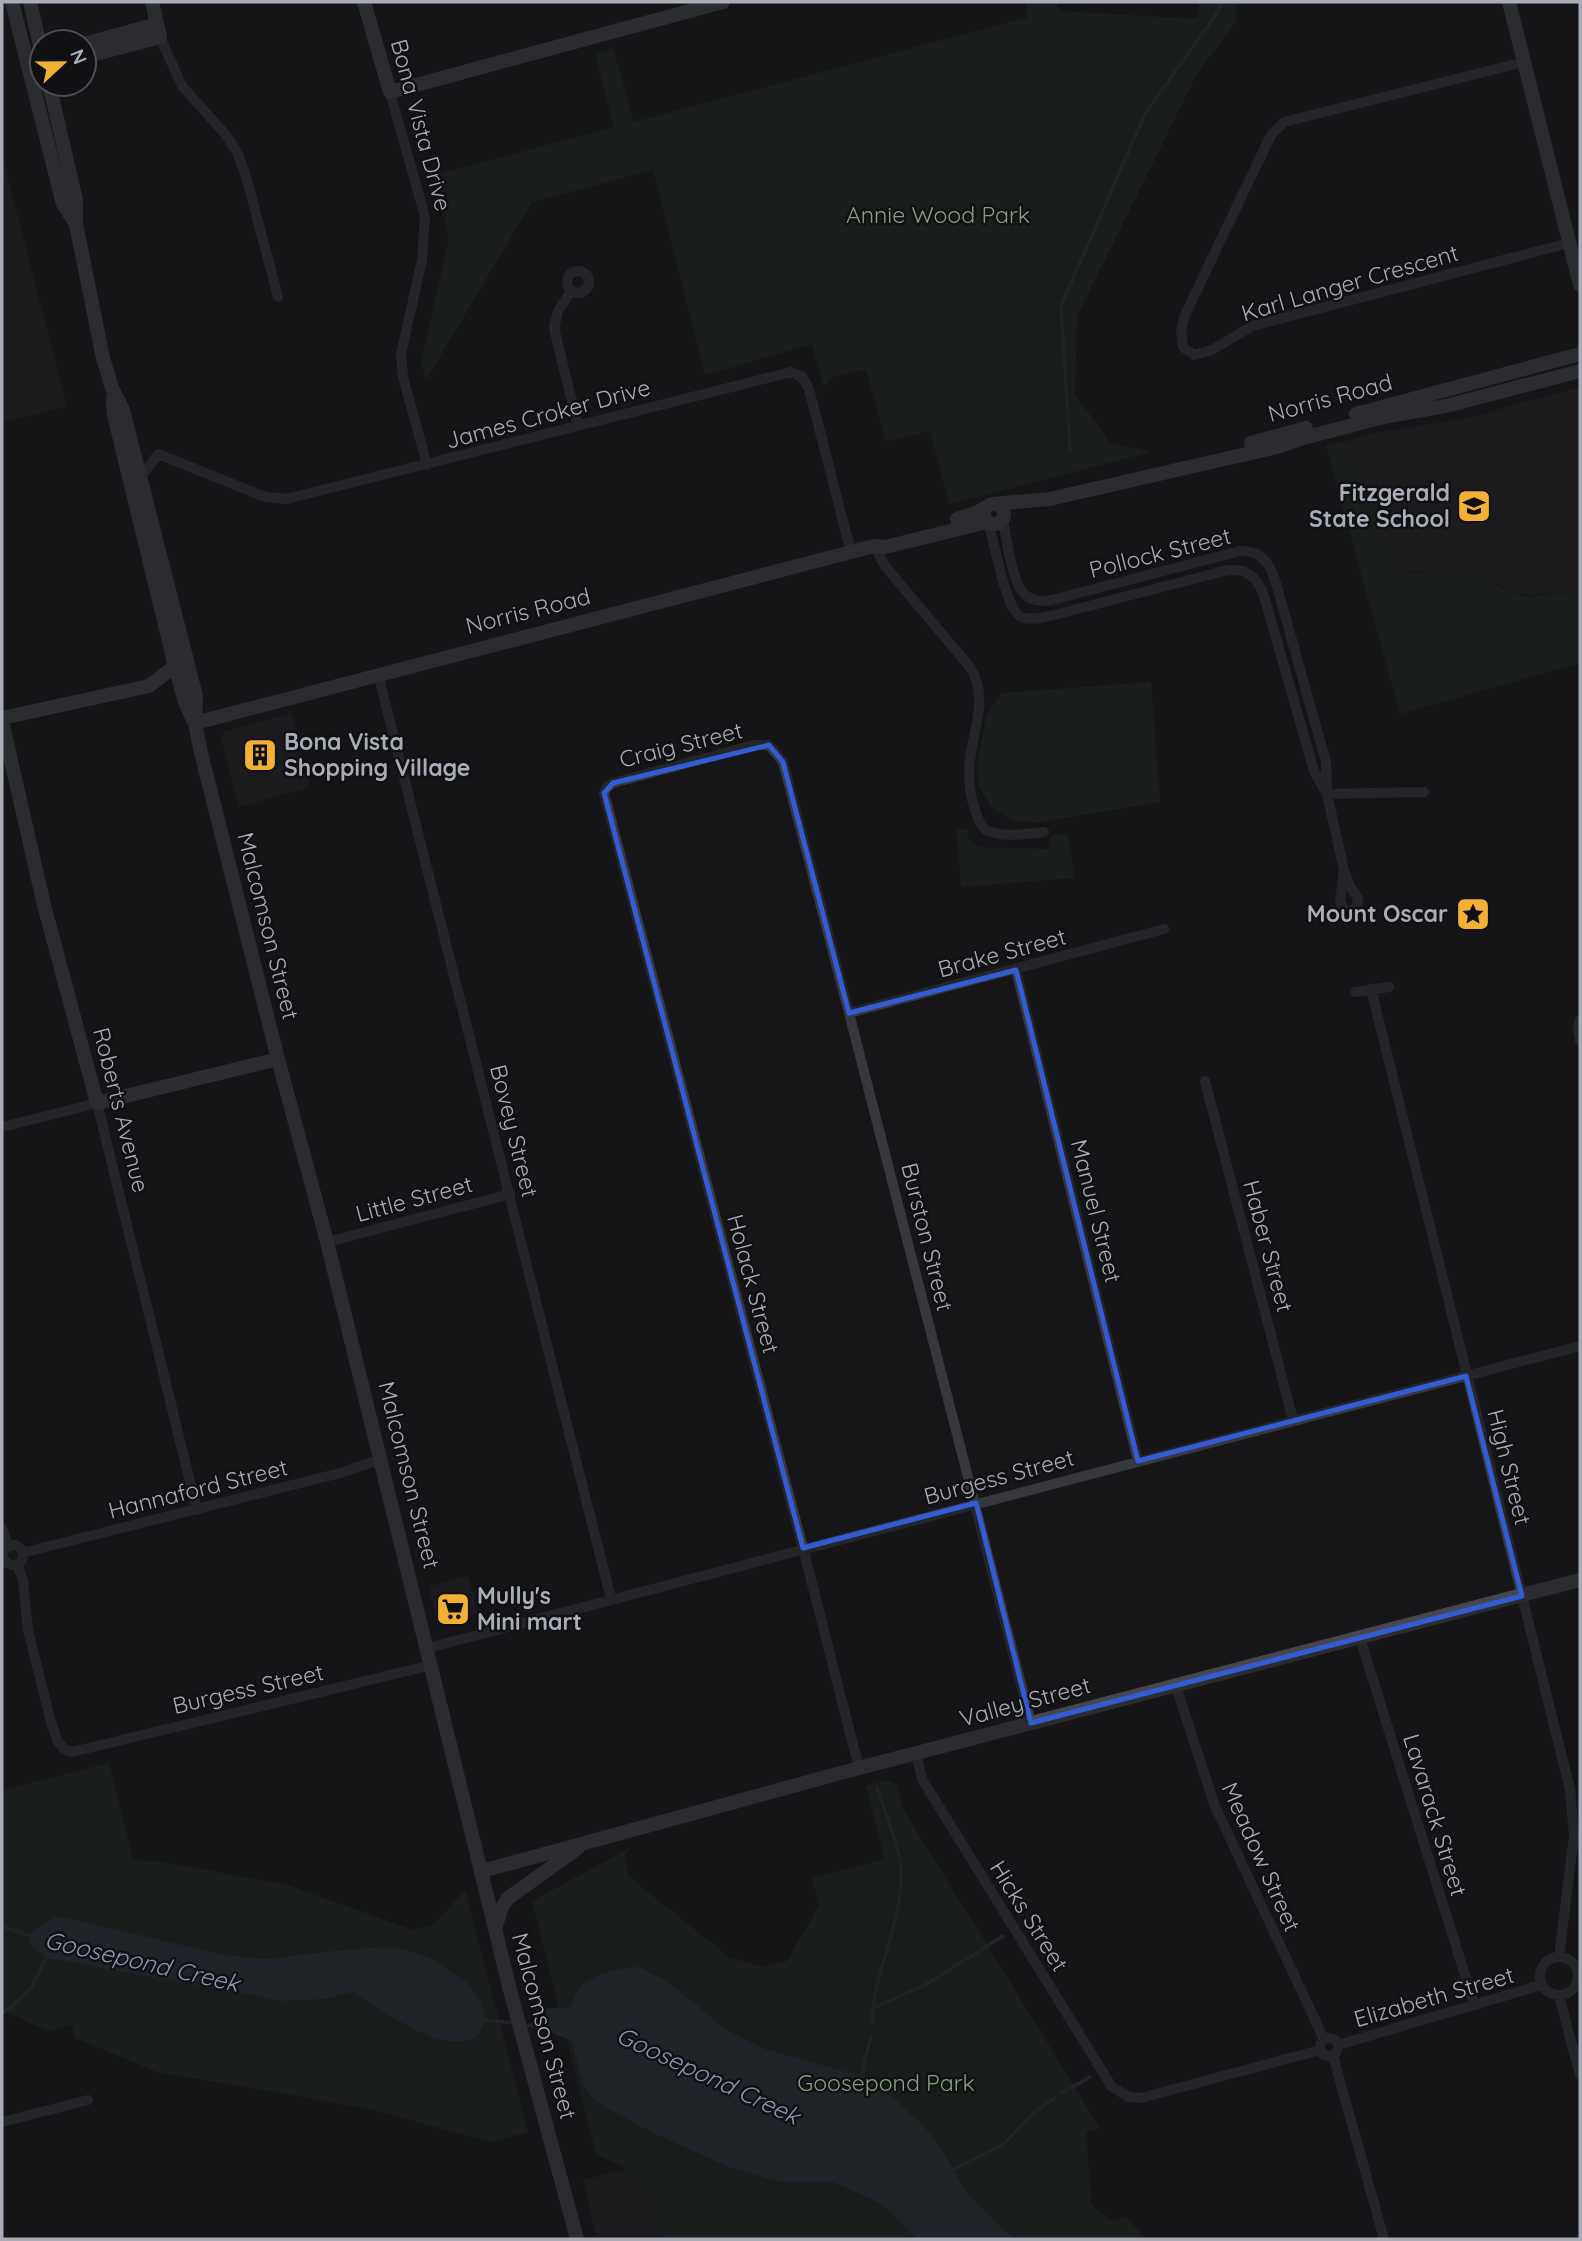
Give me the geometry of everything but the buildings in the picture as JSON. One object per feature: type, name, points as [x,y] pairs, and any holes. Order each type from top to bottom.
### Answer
[{"type":"street","name":"Malcomson Street","points":[[12,2],[28,52]]},
{"type":"street","points":[[30,2],[36,28]]},
{"type":"street","points":[[152,2],[158,31],[182,86],[226,135],[237,152],[246,176],[278,297]]},
{"type":"street","name":"Bona Vista Drive","points":[[364,2],[425,217],[422,260],[401,354],[403,377],[427,465]]},
{"type":"street","points":[[390,92],[723,2]]},
{"type":"street","points":[[1510,2],[1580,285]]},
{"type":"street","points":[[98,42],[158,31]]},
{"type":"street","points":[[100,53],[158,31]]},
{"type":"street","name":"Karl Langer Crescent","points":[[1524,62],[1283,122],[1271,135],[1184,317],[1181,331],[1183,347],[1194,355],[1212,350],[1252,326],[1569,243]]},
{"type":"street","name":"Malcomson Street","points":[[40,98],[63,204],[76,224]]},
{"type":"street","name":"Malcomson Street","points":[[55,98],[76,200],[76,224],[103,358],[112,388],[123,410],[141,477],[196,696],[195,723]]},
{"type":"street","points":[[572,291],[560,307],[554,328],[578,426]]},
{"type":"street","name":"Norris Road","points":[[195,723],[850,551],[874,546],[885,547],[995,520],[1049,499],[1092,488],[1281,446],[1467,393],[1580,354]]},
{"type":"street","name":"Norris Road","points":[[1467,393],[1580,371]]},
{"type":"street","name":"James Croker Drive","points":[[141,477],[158,454],[265,497],[287,499],[783,372],[799,374],[809,389],[850,551]]},
{"type":"street","name":"Malcomson Street","points":[[112,388],[114,415],[184,702],[195,723],[429,1648],[528,2059],[577,2239]]},
{"type":"street","name":"Norris Road","points":[[874,546],[882,539],[970,516],[991,505],[1049,499]]},
{"type":"street","points":[[991,505],[984,512],[995,520],[1010,551],[1021,590],[1037,600],[1034,618],[1021,617],[1013,609],[1007,595],[998,554],[995,520]]},
{"type":"street","points":[[874,546],[882,561],[969,666],[978,682],[980,699],[969,773],[974,805],[982,826],[990,832],[1010,834],[1044,832]]},
{"type":"street","points":[[998,554],[1010,551]]},
{"type":"street","name":"Pollock Street","points":[[1037,600],[1048,601],[1251,551],[1265,559],[1272,571]]},
{"type":"street","points":[[1222,556],[1225,571]]},
{"type":"street","points":[[1184,566],[1187,580]]},
{"type":"street","name":"Pollock Street","points":[[1034,618],[1225,571],[1244,570],[1257,580]]},
{"type":"street","points":[[1327,794],[1314,771],[1257,580],[1272,571],[1327,766],[1327,794],[1343,870]]},
{"type":"street","points":[[1124,581],[1128,596]]},
{"type":"street","points":[[1066,596],[1070,611]]},
{"type":"street","points":[[1270,619],[1285,615]]},
{"type":"street","points":[[1282,658],[1296,654]]},
{"type":"street","points":[[2,719],[149,686],[175,666]]},
{"type":"street","name":"Bovey Street","points":[[378,674],[611,1599]]},
{"type":"street","points":[[1292,694],[1306,690]]},
{"type":"street","name":"Roberts Avenue","points":[[2,719],[44,905],[97,1103],[197,1510]]},
{"type":"street","name":"Craig Street","points":[[607,811],[604,793],[607,786],[613,783],[754,745],[769,746],[783,762]]},
{"type":"street","name":"Burston Street","points":[[783,762],[1031,1723]]},
{"type":"street","points":[[1327,794],[1423,792]]},
{"type":"street","name":"Holack Street","points":[[607,811],[859,1768]]},
{"type":"street","name":"Brake Street","points":[[849,1013],[1164,929]]},
{"type":"street","name":"Manuel Street","points":[[1016,970],[1138,1461]]},
{"type":"street","points":[[1355,992],[1389,987]]},
{"type":"street","name":"High Street","points":[[1371,989],[1570,1789],[1574,1835],[1559,1957]]},
{"type":"street","points":[[1579,1024],[1580,1041]]},
{"type":"street","points":[[2,1127],[278,1059]]},
{"type":"street","name":"Haber Street","points":[[1205,1080],[1293,1420]]},
{"type":"street","name":"Little Street","points":[[327,1242],[510,1194]]},
{"type":"street","name":"Burgess Street","points":[[429,1648],[1580,1346]]},
{"type":"street","name":"Hannaford Street","points":[[22,1553],[340,1473],[381,1459]]},
{"type":"street","points":[[2,1528],[9,1547]]},
{"type":"street","points":[[16,1546],[22,1553],[22,1559],[17,1564],[11,1565],[4,1558],[4,1552],[9,1547],[16,1546]]},
{"type":"street","name":"Burgess Street","points":[[17,1564],[23,1580],[28,1630],[51,1722],[57,1740],[63,1748],[72,1752],[432,1665]]},
{"type":"street","name":"Valley Street","points":[[482,1871],[859,1768],[1580,1580]]},
{"type":"street","name":"Lavarack Street","points":[[1360,1638],[1474,2004]]},
{"type":"street","name":"Meadow Street","points":[[1176,1686],[1214,1804],[1324,2039]]},
{"type":"street","name":"Hicks Street","points":[[916,1754],[922,1779],[1112,2087],[1121,2093],[1141,2098],[1320,2050]]},
{"type":"street","points":[[495,1928],[508,1898],[587,1841]]},
{"type":"street","points":[[1559,1957],[1571,1961],[1579,1976],[1572,1991],[1559,1996],[1551,1994],[1541,1985],[1539,1975],[1541,1968],[1550,1959],[1559,1957]]},
{"type":"street","name":"Elizabeth Street","points":[[1338,2045],[1541,1985]]},
{"type":"street","points":[[1559,1996],[1580,2075]]},
{"type":"street","points":[[1324,2039],[1332,2039],[1338,2045],[1333,2056],[1325,2056],[1320,2050],[1320,2042],[1324,2039]]},
{"type":"street","points":[[1333,2056],[1384,2239]]},
{"type":"street","points":[[2,2122],[88,2100]]},
{"type":"highlighted area","points":[[769,745],[783,762],[849,1013],[1016,970],[1138,1461],[1466,1376],[1522,1596],[1031,1723],[976,1503],[803,1548],[604,793],[613,783]]},
{"type":"shaded area","points":[[2,155],[67,407],[2,423]]},
{"type":"shaded area","name":"Fitzgerald State School","points":[[1580,387],[1580,593],[1570,591],[1537,595],[1514,594],[1478,572],[1418,571],[1394,576],[1344,442],[1375,433],[1467,418]]},
{"type":"shaded area","points":[[291,713],[310,787],[238,807],[221,738],[224,732]]},
{"type":"shaded area","points":[[468,1576],[478,1613],[445,1621],[436,1616],[429,1587]]},
{"type":"shaded area","points":[[628,2169],[641,2175],[663,2239],[597,2239],[583,2180]]},
{"type":"green space","name":"Annie Wood Park","points":[[1025,2],[1056,2],[1059,11],[1198,19],[1199,2],[1237,2],[1236,22],[1198,72],[1077,316],[1075,394],[1110,443],[1151,452],[949,504],[930,431],[886,442],[866,369],[830,378],[824,388],[812,344],[705,375],[653,170],[532,202],[426,380],[421,362],[449,239],[435,175],[614,127],[595,54],[613,49],[634,122],[1028,17]]},
{"type":"green space","points":[[1344,442],[1394,576],[1463,571],[1481,574],[1506,590],[1522,596],[1580,593],[1580,663],[1400,714],[1326,446]]},
{"type":"green space","points":[[1151,682],[1160,802],[1036,823],[1012,820],[992,808],[979,787],[977,764],[986,716],[1002,693]]},
{"type":"green space","points":[[957,829],[967,829],[968,839],[978,847],[1049,849],[1051,836],[1068,833],[1074,878],[961,887]]},
{"type":"green space","points":[[109,1763],[133,1860],[163,1862],[287,1885],[413,1930],[435,1924],[465,1890],[528,2132],[490,2142],[366,2108],[157,2072],[75,2038],[72,2025],[48,2031],[2,2010],[2,1790]]},
{"type":"green space","name":"Goosepond Park","points":[[888,1780],[897,1785],[903,1809],[1100,2128],[1086,2132],[1091,2203],[1110,2221],[1126,2217],[1146,2239],[663,2239],[641,2175],[596,2154],[532,1901],[630,1848],[624,1857],[629,1877],[729,1957],[761,1967],[787,1961],[819,1906],[812,1878],[885,1859],[866,1786]]},
{"type":"water","points":[[58,1916],[224,1955],[267,1959],[351,1949],[387,1947],[408,1950],[430,1958],[467,1983],[481,2001],[486,2018],[477,2036],[464,2041],[448,2041],[419,2032],[352,1992],[325,1999],[284,2001],[47,1958],[29,1944],[32,1931]]},
{"type":"water","points":[[638,1967],[668,1982],[727,2030],[765,2049],[861,2076],[892,2097],[923,2125],[942,2150],[966,2192],[1014,2239],[917,2239],[882,2204],[833,2182],[781,2182],[729,2167],[649,2131],[595,2101],[583,2084],[572,2041],[539,2028],[535,2009],[571,2007],[577,1991],[590,1980],[614,1970]]},
{"type":"waterway","points":[[1070,450],[1061,306],[1145,114],[1217,13],[1222,2]]},
{"type":"waterway","points":[[872,2025],[876,1989],[896,1918],[901,1882],[897,1846],[877,1787]]},
{"type":"waterway","name":"Goosepond Creek","points":[[2,1926],[33,1937]]},
{"type":"waterway","points":[[873,2008],[925,1985],[1003,1936]]},
{"type":"waterway","points":[[2,2013],[31,1987],[48,1953]]},
{"type":"waterway","name":"Goosepond Creek","points":[[483,2020],[514,2023]]},
{"type":"waterway","name":"Goosepond Creek","points":[[525,2025],[542,2026]]},
{"type":"waterway","points":[[861,2076],[871,2036]]},
{"type":"waterway","points":[[1062,2093],[1090,2077]]},
{"type":"waterway","points":[[953,2170],[1003,2145],[1035,2112],[1055,2098]]},
{"type":"place","name":"Fitzgerald State School","points":[[1474,506]]},
{"type":"place","name":"Bona Vista Shopping Village","points":[[260,755]]},
{"type":"place","name":"Mount Oscar","points":[[1473,914]]},
{"type":"place","name":"Mully's Mini mart","points":[[453,1609]]}]
